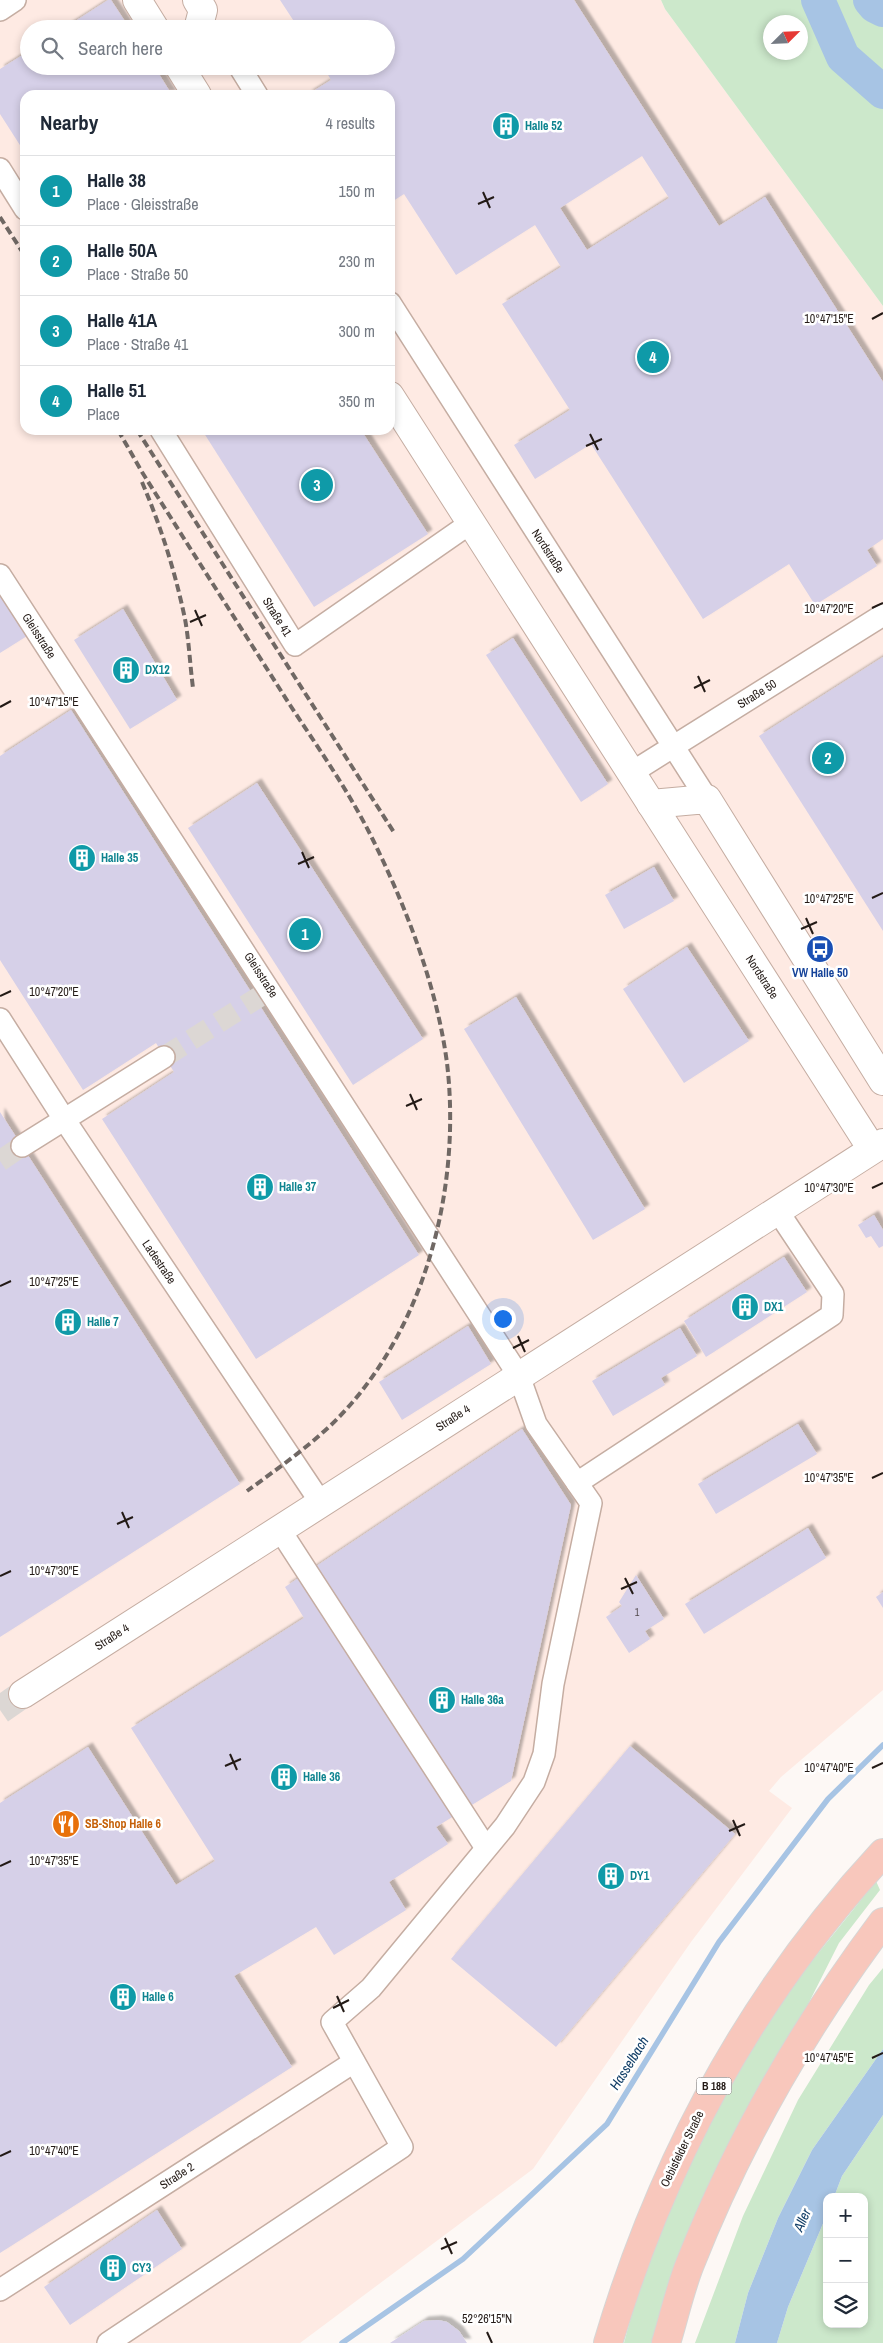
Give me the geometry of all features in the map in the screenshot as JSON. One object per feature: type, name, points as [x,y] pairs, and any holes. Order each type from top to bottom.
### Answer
[{"type":"main road","name":"Oebisfelder Straße","points":[[608,2343],[627,2279],[656,2203],[694,2120],[738,2044],[789,1967],[851,1889],[883,1853]]},
{"type":"main road","points":[[666,2343],[690,2264],[757,2118],[804,2038],[858,1955],[883,1922]]},
{"type":"street","points":[[0,10],[16,0]]},
{"type":"street","points":[[137,0],[149,20]]},
{"type":"street","points":[[245,75],[254,90]]},
{"type":"street","points":[[0,169],[20,201]]},
{"type":"street","name":"Nordstraße","points":[[395,311],[707,799],[883,1081]]},
{"type":"street","name":"Nordstraße","points":[[395,404],[651,804],[878,1146]]},
{"type":"street","name":"Straße 41","points":[[165,435],[295,645],[472,522]]},
{"type":"street","name":"Gleisstraße","points":[[0,575],[519,1376],[536,1424],[591,1503],[553,1684],[544,1754],[534,1782],[505,1826],[371,1988],[332,2022],[354,2062]]},
{"type":"street","name":"Straße 50","points":[[631,773],[883,615]]},
{"type":"street","points":[[651,804],[707,799]]},
{"type":"street","name":"Ladestraße","points":[[0,1019],[64,1119],[321,1504]]},
{"type":"street","points":[[22,1146],[164,1057]]},
{"type":"street","name":"Straße 4","points":[[24,1694],[878,1146]]},
{"type":"street","points":[[578,1483],[832,1314],[833,1294],[777,1210]]},
{"type":"street","points":[[280,1530],[486,1848]]},
{"type":"street","points":[[108,2343],[402,2147],[354,2062]]},
{"type":"street","name":"Straße 2","points":[[0,2290],[354,2062]]},
{"type":"shaded area","points":[[0,0],[661,0],[665,9],[883,306],[883,1690],[781,1777],[769,1791],[792,1808],[691,1942],[533,2169],[300,2343],[0,2343]]},
{"type":"green space","points":[[661,0],[883,0],[883,306],[665,9]]},
{"type":"green space","points":[[876,1881],[880,1890],[839,1943],[678,2262],[652,2343],[624,2343],[654,2246],[694,2151],[718,2105],[743,2060],[771,2017],[800,1976]]},
{"type":"green space","points":[[883,1968],[883,2049],[812,2150],[778,2218],[748,2293],[735,2343],[695,2343],[743,2216],[798,2100],[869,1985]]},
{"type":"green space","points":[[883,2115],[883,2343],[777,2343],[788,2307],[823,2224],[823,2328],[868,2328],[868,2193],[836,2193],[842,2176]]},
{"type":"water","points":[[883,2049],[883,2115],[842,2176],[836,2193],[823,2193],[823,2224],[788,2307],[777,2343],[735,2343],[748,2293],[778,2218],[812,2150]]},
{"type":"building","points":[[108,0],[111,0],[124,20],[77,20]]},
{"type":"building","points":[[280,0],[574,0],[719,226],[765,197],[883,382],[883,539],[867,550],[877,566],[815,605],[789,564],[703,619],[591,444],[535,479],[514,445],[570,410],[502,304],[561,267],[535,225],[456,275],[404,194],[395,200],[395,90],[315,90],[331,80],[328,75],[395,75],[395,20],[293,20]],"holes":[[[642,156],[669,198],[587,250],[560,208]]]},
{"type":"building","points":[[20,57],[20,75],[160,75],[169,90],[20,90],[20,145],[0,114],[0,69]]},
{"type":"building","points":[[205,435],[364,435],[428,534],[314,607]]},
{"type":"building","points":[[0,594],[27,636],[0,653]]},
{"type":"building","name":"DX12","points":[[123,609],[177,700],[130,729],[74,640]]},
{"type":"building","points":[[513,638],[608,784],[581,802],[486,655]]},
{"type":"building","points":[[883,657],[883,931],[759,736]]},
{"type":"building","points":[[71,710],[419,1255],[256,1359],[102,1119],[174,1072],[156,1043],[83,1090],[0,960],[0,756]]},
{"type":"building","points":[[257,783],[423,1039],[353,1085],[188,828]]},
{"type":"building","points":[[654,867],[674,901],[624,929],[605,895]]},
{"type":"building","points":[[687,947],[749,1041],[684,1083],[623,989]]},
{"type":"building","points":[[516,997],[645,1209],[593,1240],[464,1029]]},
{"type":"building","name":"Halle 7","points":[[0,1112],[240,1484],[0,1637]]},
{"type":"building","points":[[874,1215],[883,1230],[883,1246],[879,1248],[871,1236],[866,1238],[858,1225]]},
{"type":"building","name":"DX1","points":[[784,1257],[807,1292],[706,1357],[684,1321]]},
{"type":"building","points":[[468,1326],[491,1364],[402,1420],[379,1382]]},
{"type":"building","points":[[680,1328],[697,1356],[661,1378],[665,1385],[613,1416],[592,1381]]},
{"type":"building","points":[[798,1424],[817,1454],[716,1514],[698,1484]]},
{"type":"building","points":[[522,1429],[571,1505],[511,1781],[436,1827],[448,1844],[389,1882],[406,1910],[334,1955],[316,1927],[234,1976],[292,2067],[0,2253],[0,1803],[88,1747],[176,1885],[215,1861],[131,1728],[304,1618],[285,1587]]},
{"type":"building","points":[[808,1528],[826,1558],[704,1634],[685,1604]]},
{"type":"building","points":[[636,1575],[664,1619],[645,1631],[650,1639],[629,1653],[606,1617],[622,1606],[619,1602]]},
{"type":"building","points":[[883,1592],[883,1608],[876,1597]]},
{"type":"building","name":"DY1","points":[[630,1746],[735,1834],[556,2047],[451,1959]]},
{"type":"building","name":"CY3","points":[[157,2210],[182,2249],[70,2325],[44,2287]]},
{"type":"building","points":[[438,2320],[447,2322],[459,2331],[467,2343],[390,2343],[424,2321]]},
{"type":"waterway","points":[[818,0],[843,57],[883,92]]},
{"type":"waterway","name":"Aller","points":[[870,0],[875,6],[883,10]]},
{"type":"waterway","name":"Hasselbach","points":[[342,2343],[463,2259],[607,2124],[719,1942],[828,1799],[883,1745]]},
{"type":"tunnel","points":[[164,1057],[270,990]]},
{"type":"tunnel","points":[[0,1161],[22,1146]]},
{"type":"tunnel","points":[[0,1710],[23,1694]]},
{"type":"railway","points":[[0,217],[20,248]]},
{"type":"railway","points":[[121,435],[142,472],[334,771],[364,823],[398,893],[419,949],[436,1006],[447,1063],[450,1111],[448,1161],[441,1210],[429,1258],[412,1305],[390,1349],[363,1390],[320,1435],[290,1460],[247,1491]]},
{"type":"railway","points":[[140,435],[395,834]]},
{"type":"railway","points":[[142,482],[161,532],[177,584],[185,619],[193,688]]},
{"type":"place","name":"Halle 52","points":[[506,126]]},
{"type":"place","name":"Halle 51","points":[[653,357]]},
{"type":"place","name":"Halle 41A","points":[[317,485]]},
{"type":"place","name":"DX12","points":[[126,670]]},
{"type":"place","name":"Halle 50A","points":[[828,758]]},
{"type":"place","name":"Halle 35","points":[[82,858]]},
{"type":"place","name":"Halle 38","points":[[305,934]]},
{"type":"place","name":"VW Halle 50","points":[[820,949]]},
{"type":"place","name":"Halle 37","points":[[260,1187]]},
{"type":"place","name":"DX1","points":[[745,1307]]},
{"type":"place","name":"Halle 7","points":[[68,1322]]},
{"type":"place","name":"Halle 36a","points":[[442,1700]]},
{"type":"place","name":"Halle 36","points":[[284,1777]]},
{"type":"place","name":"SB-Shop Halle 6","points":[[66,1824]]},
{"type":"place","name":"DY1","points":[[611,1876]]},
{"type":"place","name":"Halle 6","points":[[123,1997]]},
{"type":"place","name":"CY3","points":[[113,2268]]}]
